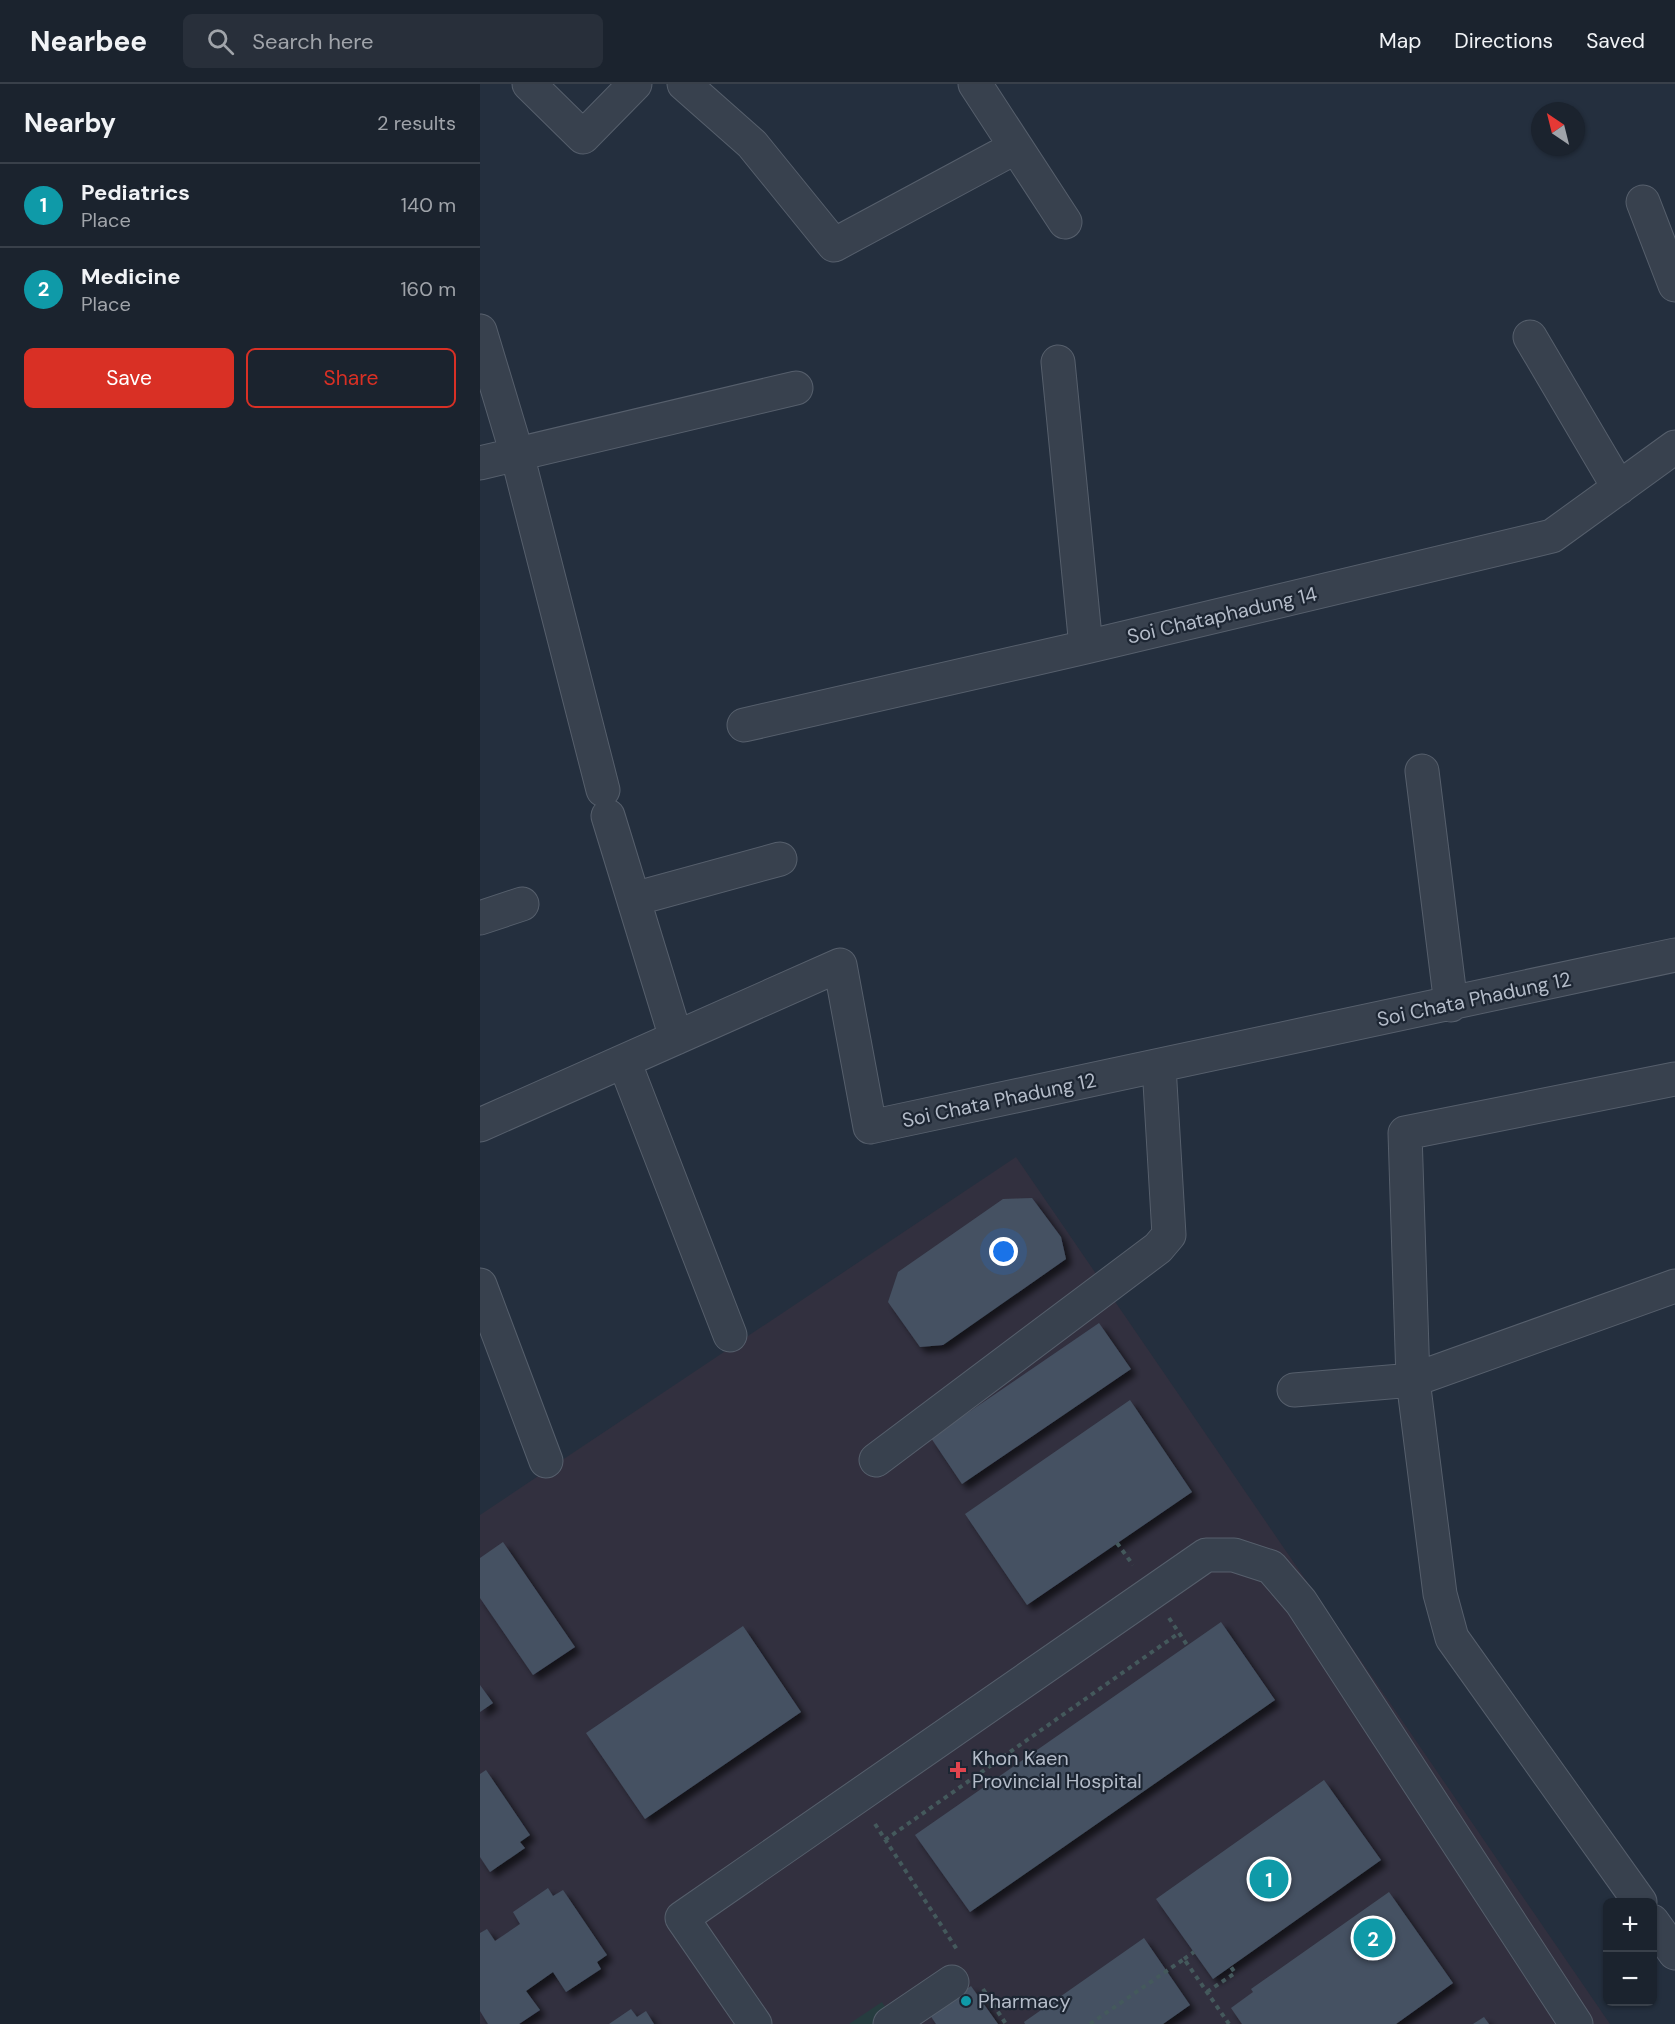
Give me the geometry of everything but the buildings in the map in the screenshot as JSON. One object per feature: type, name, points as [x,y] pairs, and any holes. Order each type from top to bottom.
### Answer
[{"type":"street","points":[[530,84],[583,137],[635,84]]},
{"type":"street","points":[[684,84],[752,144],[834,245],[1016,147]]},
{"type":"street","points":[[975,84],[1065,222]]},
{"type":"street","points":[[1643,201],[1675,285]]},
{"type":"street","points":[[480,331],[517,454],[606,803],[676,1038]]},
{"type":"street","points":[[1530,337],[1619,488]]},
{"type":"street","points":[[1058,362],[1086,647]]},
{"type":"street","points":[[480,463],[796,388]]},
{"type":"street","name":"Soi Chataphadung 14","points":[[744,725],[1086,647],[1552,536],[1675,447]]},
{"type":"street","points":[[1422,771],[1451,1005]]},
{"type":"street","points":[[634,899],[780,859]]},
{"type":"street","points":[[480,918],[522,904]]},
{"type":"street","name":"Soi Chata Phadung 12","points":[[480,1125],[840,965],[870,1127],[1675,956]]},
{"type":"street","points":[[624,1061],[729,1335]]},
{"type":"street","points":[[876,1460],[1158,1248],[1169,1235],[1160,1066]]},
{"type":"street","points":[[1637,1898],[1452,1638],[1440,1594],[1413,1380],[1405,1133],[1675,1079]]},
{"type":"street","points":[[480,1285],[546,1461]]},
{"type":"street","points":[[1293,1390],[1413,1380],[1675,1286]]},
{"type":"street","points":[[755,2024],[682,1918],[1206,1555],[1234,1555],[1271,1567],[1301,1602],[1576,2024]]},
{"type":"street","points":[[1657,1927],[1675,1953]]},
{"type":"street","points":[[890,2024],[965,1974]]},
{"type":"path","points":[[885,1840],[1179,1633]]},
{"type":"path","points":[[858,1797],[965,1974],[1006,2024]]},
{"type":"path","points":[[1089,2024],[1194,1952]]},
{"type":"path","points":[[1184,1959],[1229,2024]]},
{"type":"path","points":[[1208,1992],[1235,1973],[1231,1967]]},
{"type":"shaded area","name":"Khon Kaen Provincial Hospital","points":[[1016,1157],[1610,2024],[480,2024],[480,1515]]},
{"type":"green space","points":[[882,2002],[896,2024],[849,2024]]},
{"type":"place","name":"Khon Kaen Provincial Hospital","points":[[958,1770]]},
{"type":"place","name":"Pediatrics","points":[[1269,1879]]},
{"type":"place","name":"Medicine","points":[[1373,1938]]},
{"type":"place","name":"Pharmacy","points":[[966,2001]]}]
